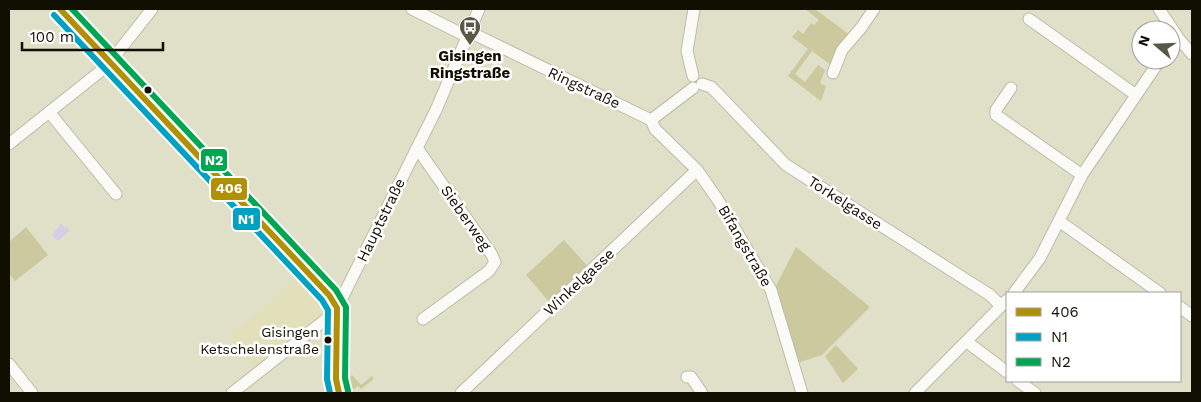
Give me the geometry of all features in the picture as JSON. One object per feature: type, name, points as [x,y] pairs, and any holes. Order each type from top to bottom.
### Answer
[{"type":"main road","points":[[60,9],[329,295],[337,308],[336,379],[339,393]]},
{"type":"street","points":[[9,144],[107,66],[152,9]]},
{"type":"street","name":"Ringstraße","points":[[412,9],[462,34],[474,34],[651,120]]},
{"type":"street","name":"Hauptstraße","points":[[232,393],[325,320],[337,308],[441,100],[479,9]]},
{"type":"street","points":[[651,120],[696,82],[687,52],[694,9]]},
{"type":"street","points":[[833,73],[842,50],[874,9]]},
{"type":"street","points":[[1029,19],[1136,95]]},
{"type":"street","points":[[1181,47],[1192,54]]},
{"type":"street","points":[[1015,292],[1039,258],[1082,175],[1153,70]]},
{"type":"street","name":"Torkelgasse","points":[[696,82],[711,87],[770,147],[780,161],[915,249],[1004,303]]},
{"type":"street","points":[[1011,88],[996,110],[996,116],[1082,175]]},
{"type":"street","points":[[49,112],[116,194]]},
{"type":"street","name":"Bifangstraße","points":[[651,120],[655,129],[697,170],[718,200],[771,290],[802,393]]},
{"type":"street","name":"Sieberweg","points":[[417,148],[495,262],[489,271],[423,318]]},
{"type":"street","name":"Winkelgasse","points":[[461,393],[697,170]]},
{"type":"street","points":[[1059,221],[1159,292]]},
{"type":"street","points":[[915,393],[1004,303]]},
{"type":"street","points":[[1181,308],[1192,316]]},
{"type":"street","points":[[967,342],[1006,371]]},
{"type":"street","points":[[9,364],[32,393]]},
{"type":"street","points":[[687,377],[692,377],[695,380],[702,393]]},
{"type":"street","points":[[1019,382],[1035,393]]},
{"type":"shaded area","points":[[805,9],[815,9],[850,35],[831,65],[812,51],[795,74],[805,82],[818,65],[825,70],[820,83],[826,86],[821,101],[788,76],[808,49],[792,37],[798,30],[803,34],[811,23],[814,25],[819,20]]},
{"type":"shaded area","points":[[26,227],[48,255],[15,281],[9,274],[9,242]]},
{"type":"shaded area","points":[[564,240],[590,269],[551,304],[526,275]]},
{"type":"shaded area","points":[[796,247],[870,307],[822,355],[797,363],[775,288]]},
{"type":"shaded area","points":[[300,275],[319,295],[329,311],[256,370],[229,337]]},
{"type":"shaded area","points":[[836,345],[858,369],[843,383],[825,356]]},
{"type":"shaded area","points":[[352,375],[361,385],[372,376],[374,379],[361,389],[358,386],[348,393],[347,386],[345,387],[344,384]]},
{"type":"water","points":[[61,223],[65,228],[67,226],[69,231],[58,241],[52,235]]},
{"type":"transit line","name":"406","points":[[60,9],[329,295],[337,308],[336,379],[339,393]]},
{"type":"transit line","name":"N2","points":[[72,9],[336,290],[346,307],[345,378],[348,391]]},
{"type":"transit line","name":"N1","points":[[54,15],[322,300],[328,310],[327,379],[330,393]]},
{"type":"place","name":"Gisingen Ringstraße","points":[[470,46]]},
{"type":"place","name":"Gisingen Ketschelenstraße","points":[[328,340]]}]
